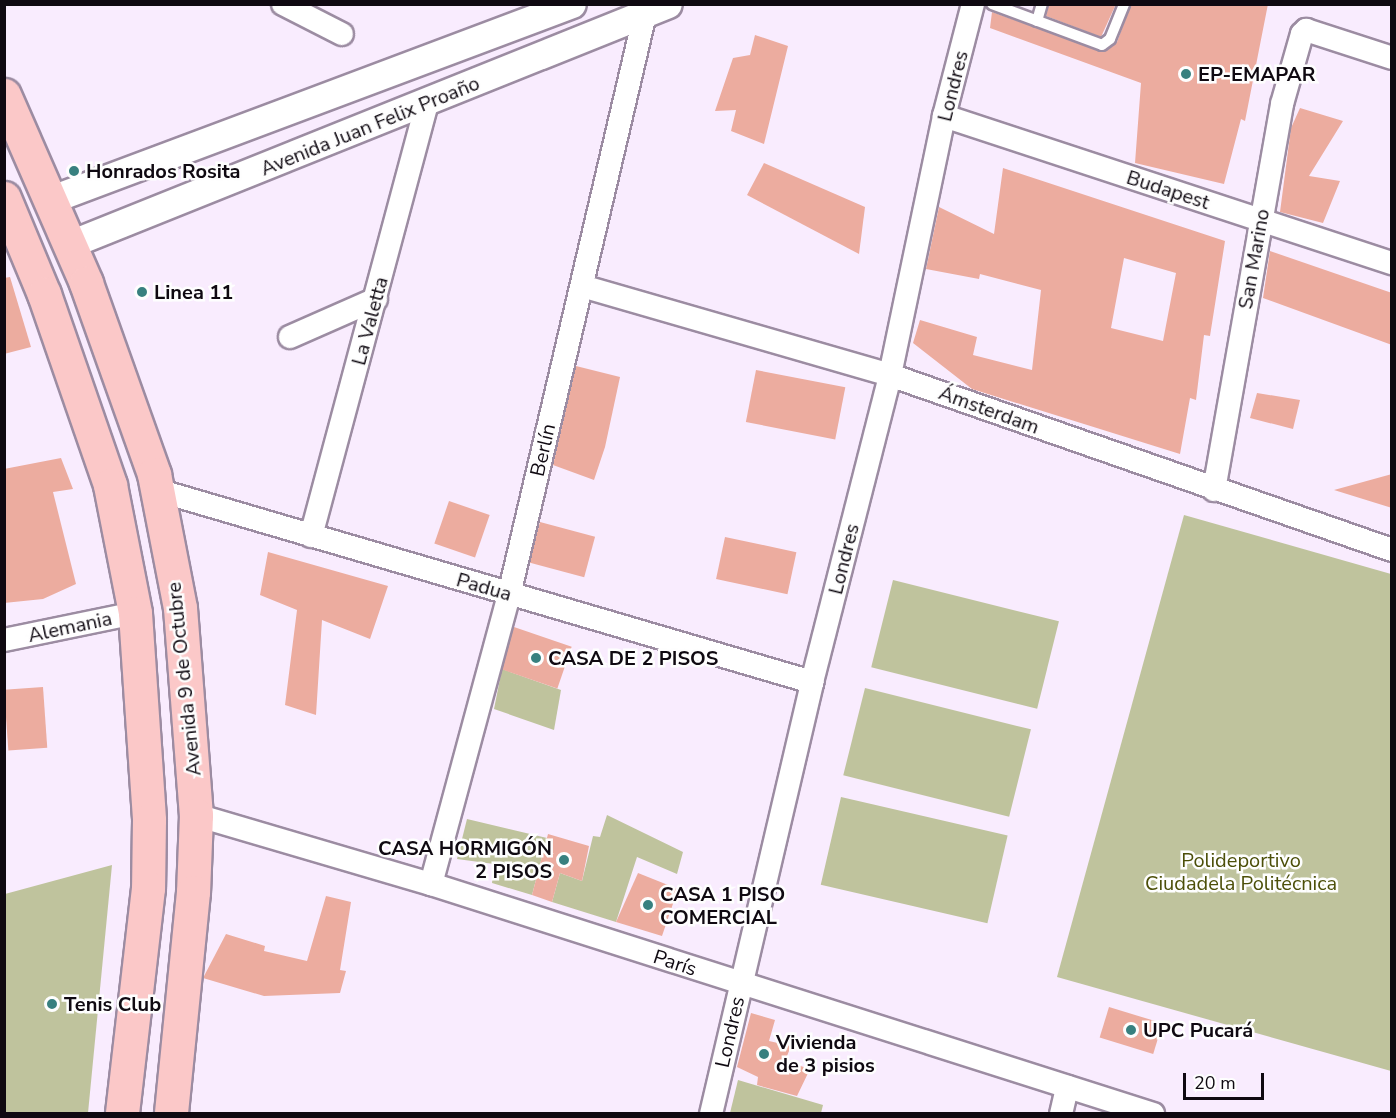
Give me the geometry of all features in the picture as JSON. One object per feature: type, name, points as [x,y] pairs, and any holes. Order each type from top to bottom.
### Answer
[{"type":"main road","name":"Avenida 9 de Octubre","points":[[4,95],[70,244],[157,490],[180,608],[196,815],[193,892],[171,1113]]},
{"type":"main road","name":"Avenida Juan Felix Proaño","points":[[7,211],[52,199]]},
{"type":"main road","points":[[7,211],[17,265],[110,485],[135,614],[149,820],[148,877],[122,1113]]},
{"type":"main road","name":"Avenida Juan Felix Proaño","points":[[17,265],[70,244]]},
{"type":"street","points":[[283,4],[342,34]]},
{"type":"street","name":"Avenida Juan Felix Proaño","points":[[52,199],[572,4]]},
{"type":"street","name":"Londres","points":[[711,1113],[812,682],[890,375],[944,116],[973,4]]},
{"type":"street","name":"Avenida Juan Felix Proaño","points":[[70,244],[427,104],[657,9]]},
{"type":"street","name":"Berlín","points":[[431,884],[509,595],[582,286],[657,9]]},
{"type":"street","name":"San Marino","points":[[1214,490],[1282,104],[1304,31],[1392,58]]},
{"type":"street","name":"La Valetta","points":[[311,537],[427,104]]},
{"type":"street","name":"Budapest","points":[[944,116],[1392,263]]},
{"type":"street","name":"Ámsterdam","points":[[582,286],[890,375],[1214,490],[1392,550]]},
{"type":"street","points":[[290,338],[376,299]]},
{"type":"street","name":"Padua","points":[[157,490],[812,682]]},
{"type":"street","name":"Alemania","points":[[4,640],[135,614]]},
{"type":"street","name":"París","points":[[196,815],[431,884],[1153,1113]]},
{"type":"street","points":[[1061,1113],[1067,1087]]},
{"type":"lane","points":[[992,4],[1102,45],[1110,39],[1124,4]]},
{"type":"lane","points":[[1037,21],[1042,4]]},
{"type":"green space","name":"Polideportivo Ciudadela Politécnica","points":[[1184,515],[1391,574],[1391,1071],[1057,977]]},
{"type":"green space","points":[[893,580],[1059,621],[1037,709],[871,667]]},
{"type":"green space","points":[[502,669],[561,690],[554,730],[494,709]]},
{"type":"green space","points":[[865,688],[1031,729],[1009,817],[843,775]]},
{"type":"green space","points":[[841,797],[1008,835],[987,923],[821,885]]},
{"type":"green space","points":[[607,815],[683,852],[677,874],[637,857],[616,922],[552,902],[560,873],[582,881],[593,836],[600,837]]},
{"type":"green space","points":[[467,819],[547,838],[532,895],[492,883],[494,864],[457,859]]},
{"type":"green space","name":"Tenis Club","points":[[112,865],[88,1113],[5,1113],[5,894]]},
{"type":"green space","points":[[738,1080],[823,1105],[821,1113],[730,1113]]},
{"type":"building","points":[[1049,4],[1116,4],[1101,37],[1046,16]]},
{"type":"building","name":"EP-EMAPAR","points":[[1131,4],[1268,4],[1245,121],[1241,119],[1224,184],[1135,163],[1141,83],[990,28],[992,12],[1104,52],[1117,42]]},
{"type":"building","points":[[755,35],[788,46],[764,144],[731,131],[736,110],[715,111],[733,58],[750,55]]},
{"type":"building","points":[[1300,108],[1343,121],[1309,176],[1340,181],[1323,223],[1280,212],[1291,128]]},
{"type":"building","points":[[764,163],[865,207],[859,254],[747,195]]},
{"type":"building","points":[[1003,168],[1225,241],[1210,336],[1204,335],[1196,400],[1190,398],[1180,454],[972,389],[913,343],[920,320],[977,337],[973,355],[1032,370],[1041,290],[980,274],[979,279],[926,269],[939,207],[994,234]],"holes":[[[1124,258],[1176,273],[1163,341],[1111,328]]]},
{"type":"building","points":[[1270,251],[1392,293],[1392,345],[1263,298]]},
{"type":"building","points":[[10,277],[31,347],[4,354],[4,278]]},
{"type":"building","points":[[576,366],[620,377],[605,447],[594,480],[553,465]]},
{"type":"building","points":[[756,370],[845,387],[835,439],[746,422]]},
{"type":"building","points":[[1257,393],[1300,400],[1293,429],[1250,418]]},
{"type":"building","points":[[61,458],[73,489],[53,492],[76,584],[43,599],[4,603],[4,469]]},
{"type":"building","points":[[1392,474],[1392,508],[1334,490]]},
{"type":"building","points":[[449,501],[490,515],[475,558],[434,544]]},
{"type":"building","points":[[540,522],[595,537],[584,577],[529,563]]},
{"type":"building","points":[[725,537],[796,552],[787,594],[716,579]]},
{"type":"building","points":[[268,552],[388,586],[370,639],[322,620],[316,715],[285,705],[297,610],[260,595]]},
{"type":"building","name":"CASA DE 2 PISOS","points":[[514,627],[572,647],[557,688],[500,669]]},
{"type":"building","points":[[43,687],[47,748],[8,751],[4,690]]},
{"type":"building","name":"CASA HORMIGÓN 2 PISOS","points":[[548,834],[589,846],[582,881],[560,873],[552,902],[532,895]]},
{"type":"building","name":"CASA 1 PISO COMERCIAL","points":[[638,873],[678,889],[662,936],[616,922]]},
{"type":"building","points":[[326,896],[351,902],[340,970],[346,971],[340,993],[264,996],[203,978],[226,934],[265,946],[264,951],[307,961]]},
{"type":"building","name":"UPC Pucará","points":[[1109,1007],[1163,1023],[1153,1054],[1100,1038]]},
{"type":"building","name":"Vivienda de 3 pisios","points":[[751,1013],[775,1020],[769,1041],[791,1046],[785,1061],[810,1069],[797,1096],[757,1085],[758,1077],[737,1067]]},
{"type":"place","name":"EP-EMAPAR","points":[[1186,74]]},
{"type":"place","name":"Honrados Rosita","points":[[74,171]]},
{"type":"place","name":"Linea 11","points":[[142,292]]},
{"type":"place","name":"CASA DE 2 PISOS","points":[[536,658]]},
{"type":"place","name":"CASA HORMIGÓN 2 PISOS","points":[[564,860]]},
{"type":"place","name":"CASA 1 PISO COMERCIAL","points":[[648,905]]},
{"type":"place","name":"Tenis Club","points":[[52,1004]]},
{"type":"place","name":"UPC Pucará","points":[[1131,1030]]},
{"type":"place","name":"Vivienda de 3 pisios","points":[[764,1054]]}]
